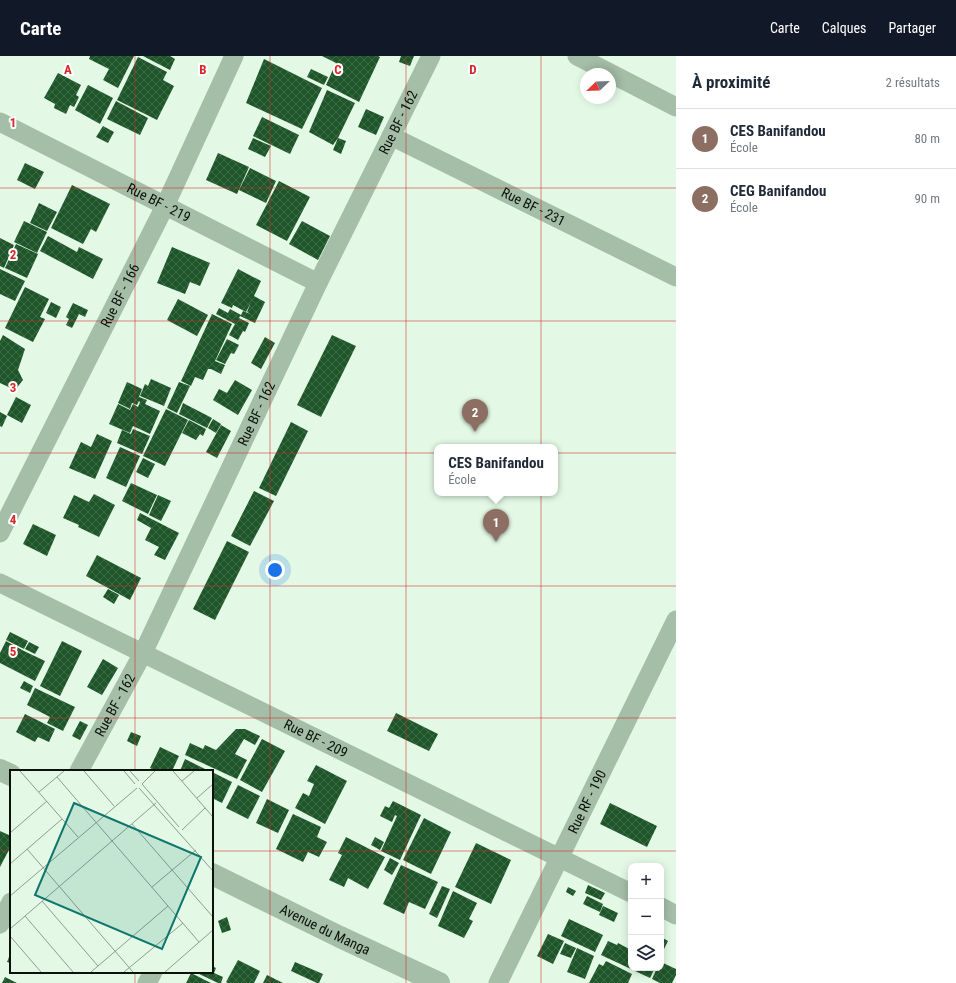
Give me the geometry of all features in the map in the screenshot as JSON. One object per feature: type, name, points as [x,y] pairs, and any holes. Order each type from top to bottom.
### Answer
[{"type":"street","name":"Rue BF - 166","points":[[0,533],[165,206],[234,56]]},
{"type":"street","name":"Rue BF - 162","points":[[80,770],[143,653],[318,283],[431,56]]},
{"type":"street","points":[[577,56],[676,106]]},
{"type":"street","name":"Rue BF - 219","points":[[0,122],[318,283]]},
{"type":"street","name":"Rue BF - 231","points":[[391,136],[676,277]]},
{"type":"street","name":"Rue BF - 209","points":[[0,583],[628,892]]},
{"type":"street","name":"Rue RF - 190","points":[[498,983],[676,620]]},
{"type":"street","points":[[0,770],[10,775]]},
{"type":"street","name":"Avenue du Manga","points":[[213,874],[438,983]]},
{"type":"street","points":[[0,924],[10,904]]},
{"type":"street","points":[[664,909],[676,915]]},
{"type":"street","points":[[147,983],[152,973]]},
{"type":"building","points":[[90,56],[134,56],[118,88],[103,80],[109,69],[89,59]]},
{"type":"building","points":[[143,56],[170,56],[175,59],[170,70]]},
{"type":"building","points":[[322,56],[380,57],[359,102],[326,85],[336,63]]},
{"type":"building","points":[[401,56],[414,56],[410,66],[399,62]]},
{"type":"building","points":[[138,57],[167,72],[163,80],[174,86],[157,120],[117,100]]},
{"type":"building","points":[[264,59],[322,88],[302,129],[246,103]]},
{"type":"building","points":[[311,69],[328,77],[324,85],[307,77]]},
{"type":"building","points":[[58,73],[81,85],[76,95],[79,97],[74,107],[70,105],[66,114],[54,108],[55,104],[44,98]]},
{"type":"building","points":[[88,85],[113,98],[100,124],[75,110]]},
{"type":"building","points":[[327,90],[355,103],[333,145],[309,132]]},
{"type":"building","points":[[116,101],[148,118],[140,135],[107,119]]},
{"type":"building","points":[[366,109],[384,117],[376,135],[358,127]]},
{"type":"building","points":[[262,117],[299,135],[290,154],[253,136]]},
{"type":"building","points":[[103,126],[114,132],[108,143],[96,137]]},
{"type":"building","points":[[253,138],[271,146],[265,157],[248,149]]},
{"type":"building","points":[[338,138],[346,141],[341,154],[333,150]]},
{"type":"building","points":[[218,153],[249,167],[237,194],[206,180]]},
{"type":"building","points":[[25,163],[44,172],[35,189],[17,180]]},
{"type":"building","points":[[250,168],[276,181],[266,203],[239,190]]},
{"type":"building","points":[[279,181],[310,197],[287,241],[256,225]]},
{"type":"building","points":[[72,185],[110,204],[96,232],[91,229],[83,244],[51,228]]},
{"type":"building","points":[[39,203],[57,212],[47,231],[30,223]]},
{"type":"building","points":[[24,221],[47,232],[37,253],[14,242]]},
{"type":"building","points":[[302,221],[330,236],[318,260],[289,244]]},
{"type":"building","points":[[48,236],[77,252],[79,247],[103,259],[93,279],[40,251]]},
{"type":"building","points":[[0,238],[14,245],[4,268],[0,266]]},
{"type":"building","points":[[16,244],[38,254],[27,278],[5,268]]},
{"type":"building","points":[[172,247],[210,263],[200,286],[190,282],[185,294],[157,283]]},
{"type":"building","points":[[0,269],[25,281],[15,301],[0,294]]},
{"type":"building","points":[[238,269],[261,281],[254,296],[265,302],[255,323],[240,316],[239,318],[249,323],[245,332],[243,331],[238,340],[229,335],[235,324],[216,314],[219,308],[228,313],[230,309],[241,315],[243,311],[250,314],[247,312],[251,302],[246,312],[233,305],[232,308],[221,303]]},
{"type":"building","points":[[25,287],[49,299],[40,317],[45,319],[33,342],[5,328]]},
{"type":"building","points":[[178,299],[208,315],[197,336],[167,320]]},
{"type":"building","points":[[51,302],[61,307],[56,318],[46,313]]},
{"type":"building","points":[[73,303],[88,310],[85,317],[79,314],[72,328],[66,325],[69,319],[66,317]]},
{"type":"building","points":[[212,314],[232,324],[215,361],[225,365],[221,374],[208,369],[203,380],[195,377],[191,386],[181,381]]},
{"type":"building","points":[[3,335],[25,349],[18,370],[23,380],[15,390],[0,383],[0,341]]},
{"type":"building","points":[[332,335],[356,346],[321,417],[297,405]]},
{"type":"building","points":[[265,337],[275,343],[261,369],[251,363]]},
{"type":"building","points":[[227,339],[239,345],[234,354],[231,353],[225,364],[216,360]]},
{"type":"building","points":[[151,379],[171,388],[164,406],[140,396],[145,384],[148,386]]},
{"type":"building","points":[[235,380],[252,390],[238,415],[213,400],[219,389],[227,393]]},
{"type":"building","points":[[127,382],[142,389],[139,397],[147,400],[145,404],[160,411],[150,434],[133,426],[130,433],[109,424],[118,404],[130,410],[133,404],[138,407],[139,401],[137,405],[132,403],[130,409],[118,403]]},
{"type":"building","points":[[179,382],[190,386],[177,413],[167,408]]},
{"type":"building","points":[[16,397],[31,405],[22,423],[7,415]]},
{"type":"building","points":[[183,403],[212,418],[207,428],[179,414]]},
{"type":"building","points":[[166,409],[188,420],[165,466],[143,456]]},
{"type":"building","points":[[0,412],[7,416],[2,427],[0,426]]},
{"type":"building","points":[[213,419],[221,424],[216,433],[208,428]]},
{"type":"building","points":[[189,420],[206,429],[203,436],[200,434],[196,440],[182,433]]},
{"type":"building","points":[[291,422],[308,431],[276,496],[259,488]]},
{"type":"building","points":[[221,425],[231,431],[217,458],[206,452]]},
{"type":"building","points":[[133,429],[150,436],[142,454],[117,443],[122,430],[131,434]]},
{"type":"building","points":[[97,434],[112,441],[95,479],[69,468],[81,442],[91,447]]},
{"type":"building","points":[[120,447],[140,456],[126,487],[106,478]]},
{"type":"building","points":[[143,458],[155,464],[148,478],[136,472]]},
{"type":"building","points":[[131,483],[157,495],[148,514],[122,501]]},
{"type":"building","points":[[254,491],[274,501],[250,546],[231,536]]},
{"type":"building","points":[[94,494],[115,505],[99,537],[78,527],[79,525],[63,518],[74,495],[89,502]]},
{"type":"building","points":[[158,495],[171,501],[161,521],[149,515]]},
{"type":"building","points":[[140,513],[179,533],[165,560],[154,555],[159,547],[145,540],[151,528],[137,520]]},
{"type":"building","points":[[33,524],[56,535],[47,556],[23,544]]},
{"type":"building","points":[[227,541],[249,552],[215,620],[193,609]]},
{"type":"building","points":[[97,555],[141,578],[130,600],[86,576]]},
{"type":"building","points":[[108,589],[119,595],[114,604],[103,597]]},
{"type":"building","points":[[10,632],[28,641],[24,649],[6,640]]},
{"type":"building","points":[[6,641],[45,661],[35,681],[0,663],[0,653]]},
{"type":"building","points":[[62,641],[82,651],[60,696],[40,686]]},
{"type":"building","points":[[29,642],[39,647],[35,654],[25,649]]},
{"type":"building","points":[[103,659],[118,668],[102,695],[87,687]]},
{"type":"building","points":[[24,681],[33,686],[30,693],[20,688]]},
{"type":"building","points":[[35,688],[75,707],[63,731],[47,723],[50,717],[27,705]]},
{"type":"building","points":[[396,713],[438,734],[429,751],[387,731]]},
{"type":"building","points":[[25,714],[55,729],[49,742],[38,737],[35,742],[16,732]]},
{"type":"building","points":[[80,721],[88,725],[80,740],[72,736]]},
{"type":"building","points":[[236,729],[245,729],[260,736],[255,745],[244,739],[235,754],[247,760],[237,779],[185,755],[190,743],[203,749],[205,745],[216,750]]},
{"type":"building","points":[[131,732],[141,736],[137,746],[127,741]]},
{"type":"building","points":[[262,739],[285,751],[262,792],[240,780]]},
{"type":"building","points":[[160,747],[179,756],[172,770],[153,770],[150,768]]},
{"type":"building","points":[[185,759],[207,770],[180,770]]},
{"type":"building","points":[[316,765],[347,781],[325,824],[295,808],[303,793],[309,796],[314,784],[307,781]]},
{"type":"building","points":[[213,772],[232,782],[222,803],[213,798]]},
{"type":"building","points":[[238,785],[260,796],[248,819],[226,808]]},
{"type":"building","points":[[267,799],[289,810],[278,833],[256,823]]},
{"type":"building","points":[[393,801],[421,815],[400,860],[381,851],[397,816],[395,815],[392,822],[380,816],[385,806],[389,808]]},
{"type":"building","points":[[610,803],[657,826],[647,847],[600,824]]},
{"type":"building","points":[[293,814],[321,827],[317,837],[327,842],[319,857],[308,852],[303,862],[276,849]]},
{"type":"building","points":[[424,818],[451,832],[431,874],[403,860]]},
{"type":"building","points":[[0,831],[10,836],[10,848],[0,867]]},
{"type":"building","points":[[346,837],[385,857],[368,889],[348,878],[344,887],[329,880],[342,855],[338,853]]},
{"type":"building","points":[[375,837],[384,842],[380,850],[371,845]]},
{"type":"building","points":[[476,843],[511,860],[491,904],[455,887]]},
{"type":"building","points":[[390,858],[399,863],[392,875],[384,870]]},
{"type":"building","points":[[401,865],[438,882],[425,909],[409,902],[404,914],[383,904]]},
{"type":"building","points":[[588,885],[605,893],[601,900],[585,893]]},
{"type":"building","points":[[442,886],[450,889],[437,918],[429,914]]},
{"type":"building","points":[[568,887],[576,891],[573,896],[566,892]]},
{"type":"building","points":[[453,891],[477,903],[469,919],[473,921],[464,938],[438,926]]},
{"type":"building","points":[[587,896],[603,904],[600,912],[583,904]]},
{"type":"building","points":[[603,906],[618,913],[614,922],[599,915]]},
{"type":"building","points":[[227,917],[231,930],[222,933],[218,921]]},
{"type":"building","points":[[569,919],[603,935],[595,952],[561,936]]},
{"type":"building","points":[[548,934],[564,941],[553,964],[537,956]]},
{"type":"building","points":[[664,939],[668,941],[664,949]]},
{"type":"building","points":[[608,941],[617,945],[618,943],[628,948],[628,968],[601,955]]},
{"type":"building","points":[[565,943],[576,948],[571,958],[560,954]]},
{"type":"building","points":[[577,948],[594,956],[585,979],[567,972]]},
{"type":"building","points":[[10,954],[10,963],[7,962]]},
{"type":"building","points":[[238,960],[260,971],[254,983],[226,982]]},
{"type":"building","points":[[606,961],[632,974],[628,983],[589,983],[599,964],[603,966]]},
{"type":"building","points":[[295,962],[323,974],[319,983],[291,971]]},
{"type":"building","points":[[664,963],[676,969],[676,975],[672,983],[660,983],[652,979],[656,971],[664,971]]},
{"type":"building","points":[[213,966],[216,968],[214,973],[223,977],[221,983],[197,973],[213,973]]},
{"type":"building","points":[[635,971],[654,971],[650,978]]},
{"type":"building","points":[[191,973],[211,983],[186,983]]},
{"type":"building","points":[[267,975],[283,983],[263,983]]},
{"type":"building","points":[[5,977],[17,983],[2,983]]},
{"type":"place","name":"CEG Banifandou","points":[[475,432]]},
{"type":"place","name":"CES Banifandou","points":[[496,542]]}]
